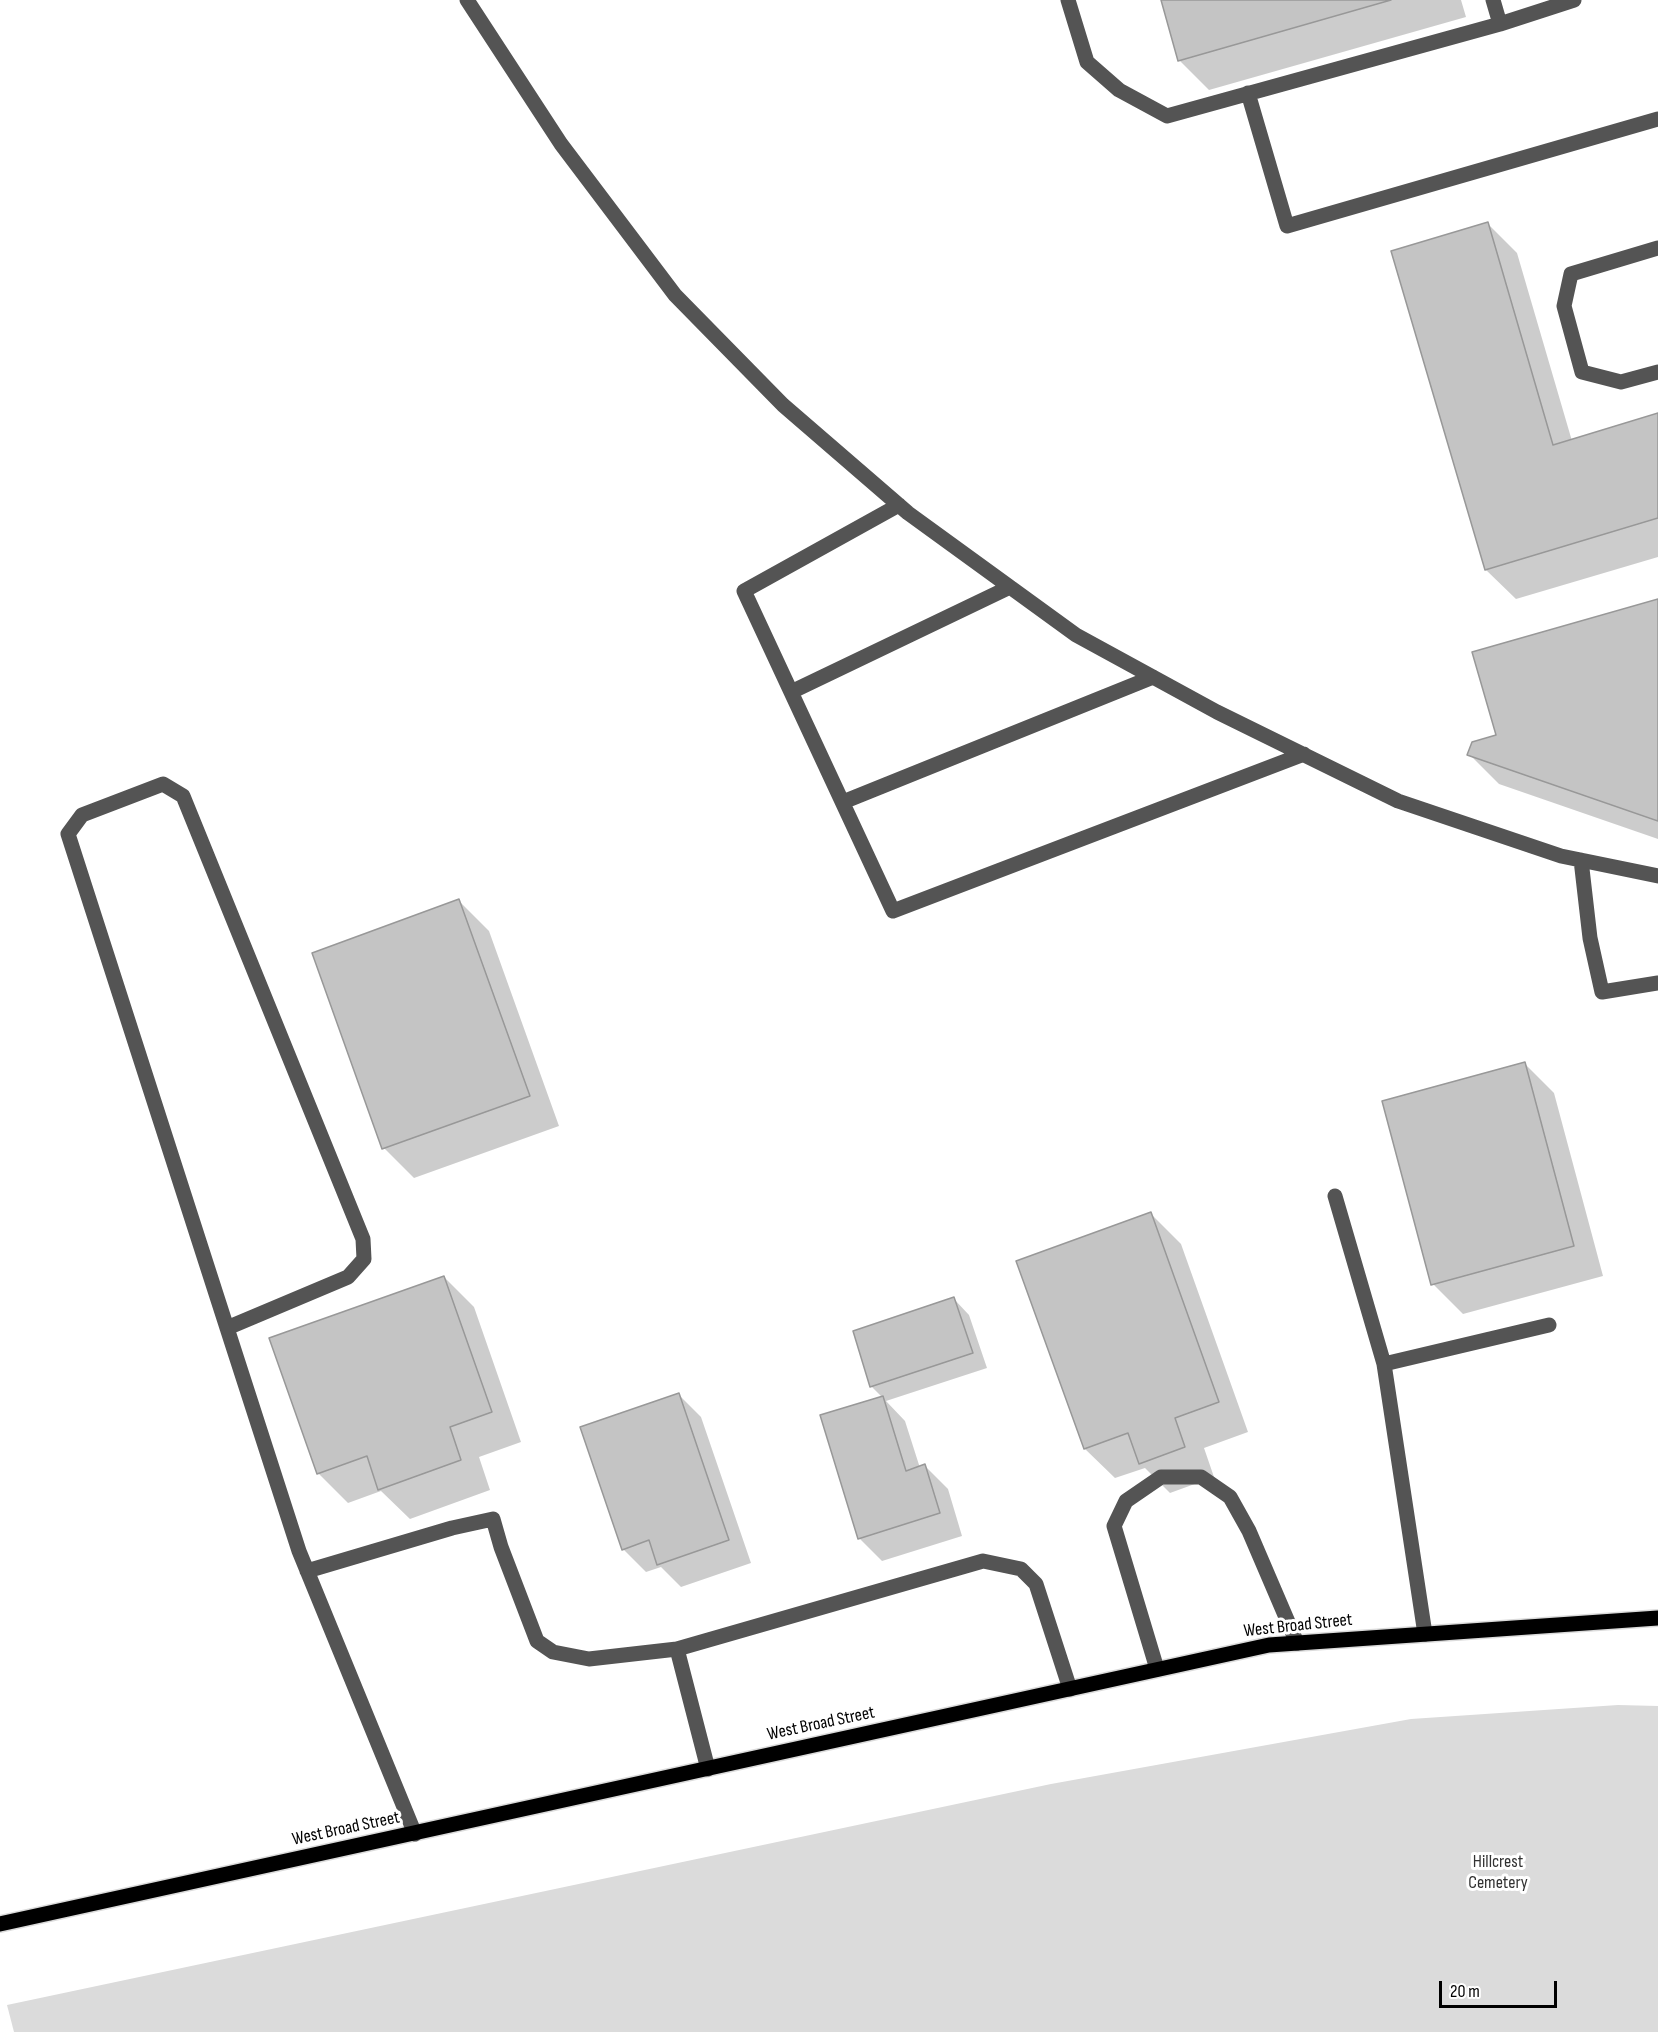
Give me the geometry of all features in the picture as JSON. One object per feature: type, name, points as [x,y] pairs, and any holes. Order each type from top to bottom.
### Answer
[{"type":"main road","name":"West Broad Street","points":[[0,1924],[1269,1645],[1658,1618]]},
{"type":"lane","points":[[467,0],[561,144],[675,295],[783,405],[899,505],[1010,587],[1076,635],[1152,677],[1217,712],[1398,801],[1561,856],[1658,876]]},
{"type":"lane","points":[[1068,0],[1087,62],[1119,90],[1167,116],[1500,24],[1574,0]]},
{"type":"lane","points":[[1493,0],[1500,24]]},
{"type":"lane","points":[[1248,93],[1287,226],[1658,119]]},
{"type":"lane","points":[[1658,248],[1571,274],[1563,306],[1582,372],[1621,382],[1658,372]]},
{"type":"lane","points":[[899,505],[744,591],[893,911],[1304,754]]},
{"type":"lane","points":[[791,693],[1010,587]]},
{"type":"lane","points":[[843,802],[1152,677]]},
{"type":"lane","points":[[227,1328],[348,1277],[364,1259],[363,1239],[183,796],[163,783],[82,815],[68,834],[227,1328],[308,1571],[415,1834]]},
{"type":"lane","points":[[1581,860],[1590,938],[1602,992],[1658,983]]},
{"type":"lane","points":[[1335,1196],[1384,1364],[1425,1634]]},
{"type":"lane","points":[[1384,1364],[1549,1325]]},
{"type":"lane","points":[[1157,1670],[1114,1526],[1126,1502],[1161,1477],[1201,1477],[1230,1497],[1249,1531],[1298,1643]]},
{"type":"lane","points":[[308,1571],[493,1518],[501,1547],[537,1641],[553,1652],[589,1659],[677,1649],[983,1562],[1021,1569],[1036,1584],[1070,1689]]},
{"type":"lane","points":[[677,1649],[708,1769]]},
{"type":"green space","name":"Hillcrest Cemetery","points":[[1618,1705],[1658,1706],[1658,2032],[14,2032],[7,2005],[1051,1784],[1411,1719]]},
{"type":"building","points":[[1161,0],[1391,0],[1178,61]]},
{"type":"building","points":[[1488,222],[1553,445],[1658,413],[1658,518],[1485,570],[1391,251]]},
{"type":"building","points":[[1658,599],[1658,821],[1467,755],[1472,742],[1496,735],[1472,652]]},
{"type":"building","points":[[459,899],[530,1096],[382,1149],[312,953]]},
{"type":"building","points":[[1525,1062],[1574,1246],[1431,1285],[1382,1101]]},
{"type":"building","points":[[1151,1212],[1219,1402],[1175,1418],[1185,1447],[1139,1464],[1128,1433],[1084,1449],[1016,1261]]},
{"type":"building","points":[[444,1276],[492,1412],[450,1427],[461,1460],[378,1490],[367,1456],[317,1474],[269,1338]]},
{"type":"building","points":[[954,1297],[973,1353],[870,1387],[853,1331]]},
{"type":"building","points":[[679,1393],[729,1540],[657,1565],[649,1540],[622,1550],[580,1427]]},
{"type":"building","points":[[883,1396],[906,1471],[925,1464],[940,1513],[858,1539],[820,1415]]}]
